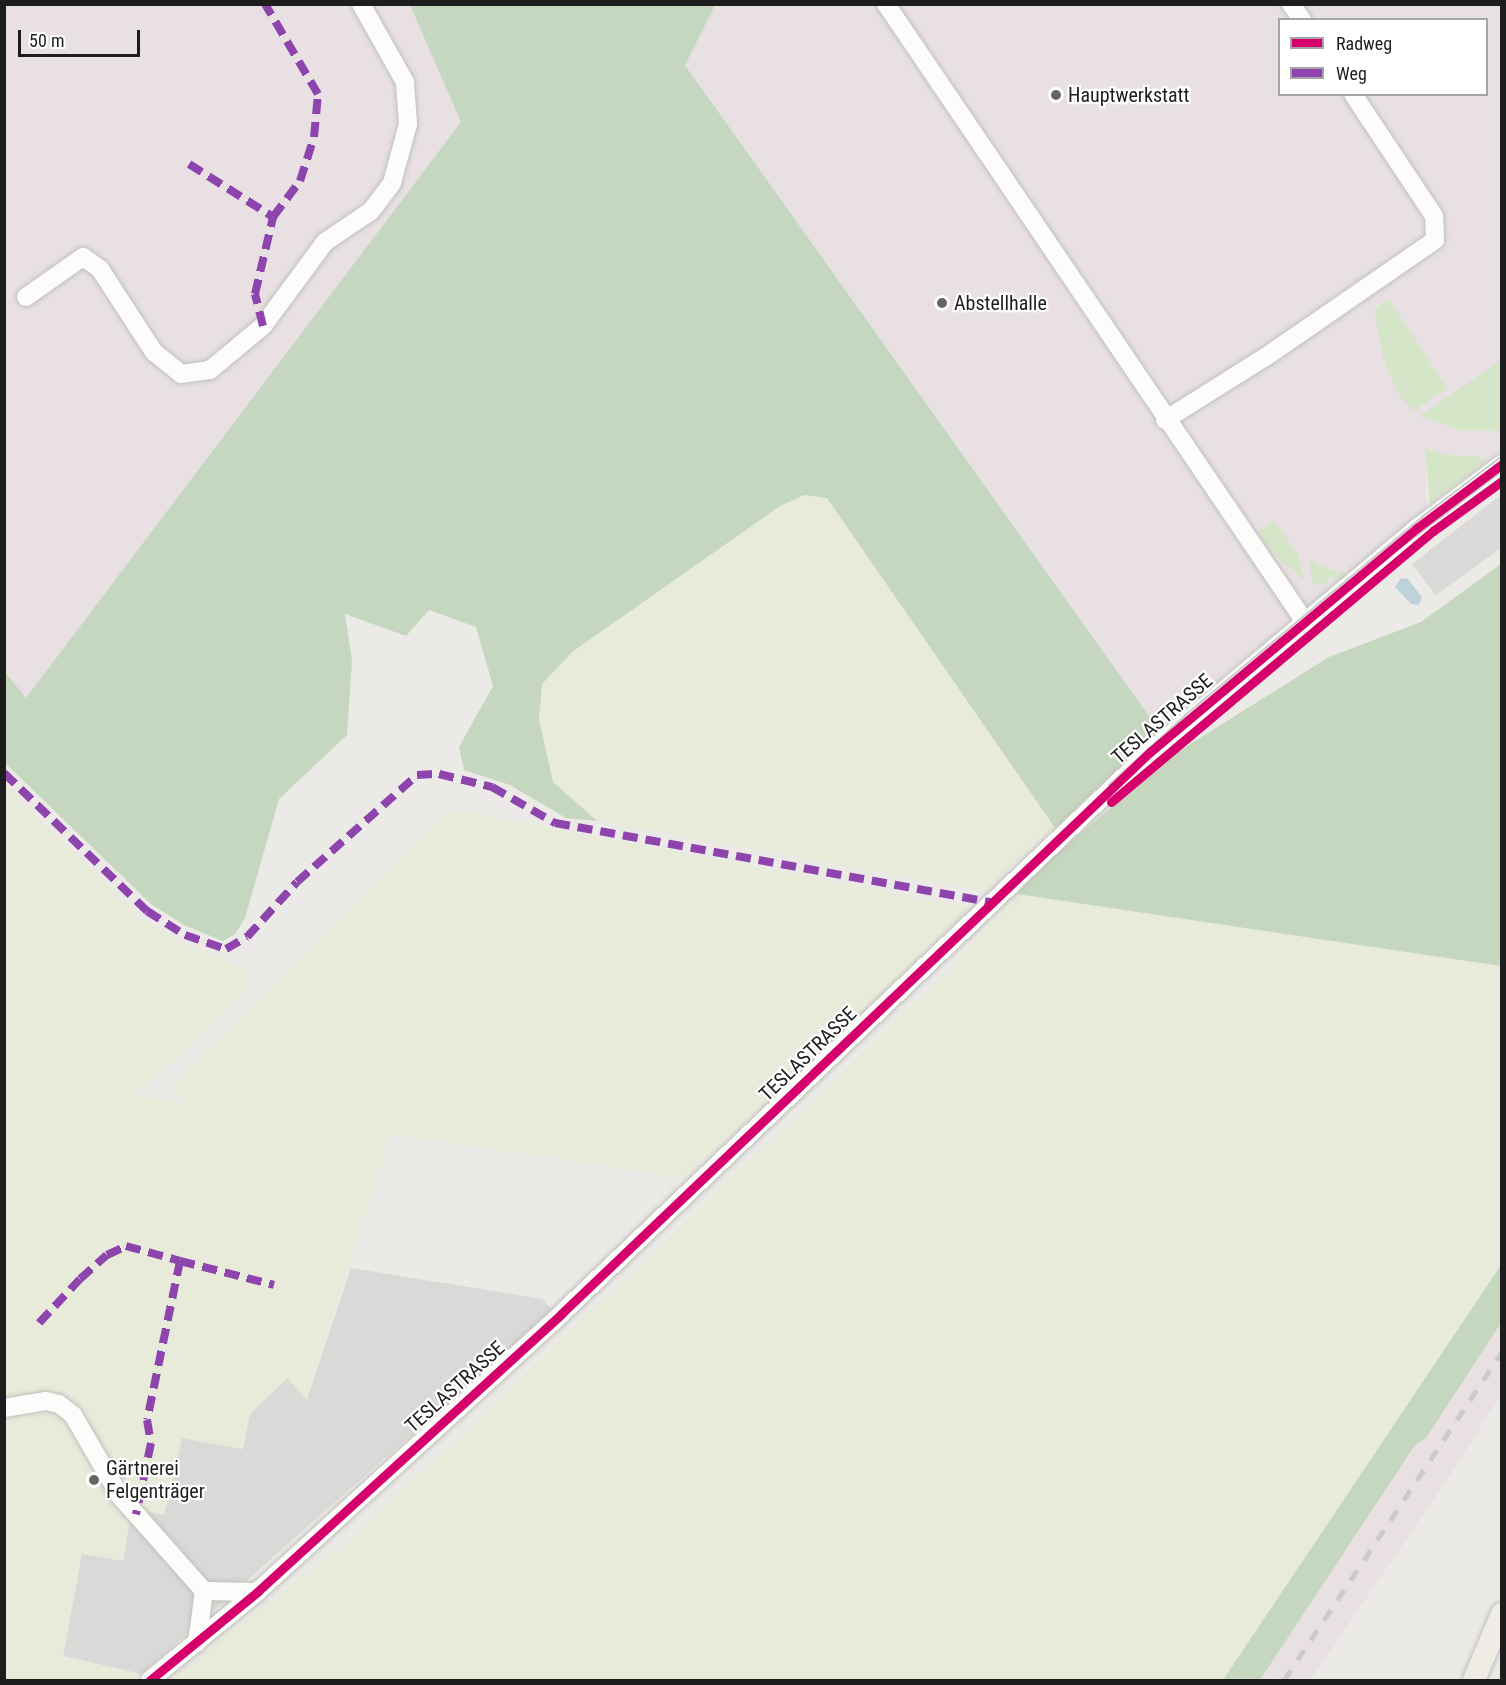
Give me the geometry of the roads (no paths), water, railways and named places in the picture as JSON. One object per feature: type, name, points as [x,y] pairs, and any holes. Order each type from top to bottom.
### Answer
[{"type":"main road","points":[[1474,1680],[1502,1614]]},
{"type":"street","points":[[26,297],[83,257],[100,269],[154,352],[181,374],[210,370],[263,326],[325,242],[371,211],[392,183],[408,124],[405,82],[362,4]]},
{"type":"street","points":[[886,4],[1165,420],[1305,622]]},
{"type":"street","points":[[1291,4],[1301,18]]},
{"type":"street","points":[[1165,420],[1429,246],[1437,232],[1434,216],[1354,96]]},
{"type":"street","name":"TESLASTRASSE","points":[[150,1680],[257,1592],[561,1314],[1150,752],[1439,510],[1502,464]]},
{"type":"street","points":[[4,1408],[46,1401],[59,1404],[73,1415],[120,1496],[204,1591],[257,1592]]},
{"type":"street","points":[[196,1643],[204,1591]]},
{"type":"water","points":[[1401,578],[1408,579],[1422,597],[1419,605],[1411,604],[1395,587]]},
{"type":"tram line","points":[[1109,785],[1188,713],[1422,517],[1502,456]]},
{"type":"tram line","points":[[1400,548],[1502,471]]},
{"type":"railway","points":[[1284,1680],[1502,1352]]},
{"type":"place","name":"Hauptwerkstatt","points":[[1056,95]]},
{"type":"place","name":"Abstellhalle","points":[[942,303]]},
{"type":"place","name":"Gärtnerei Felgenträger","points":[[94,1480]]}]
